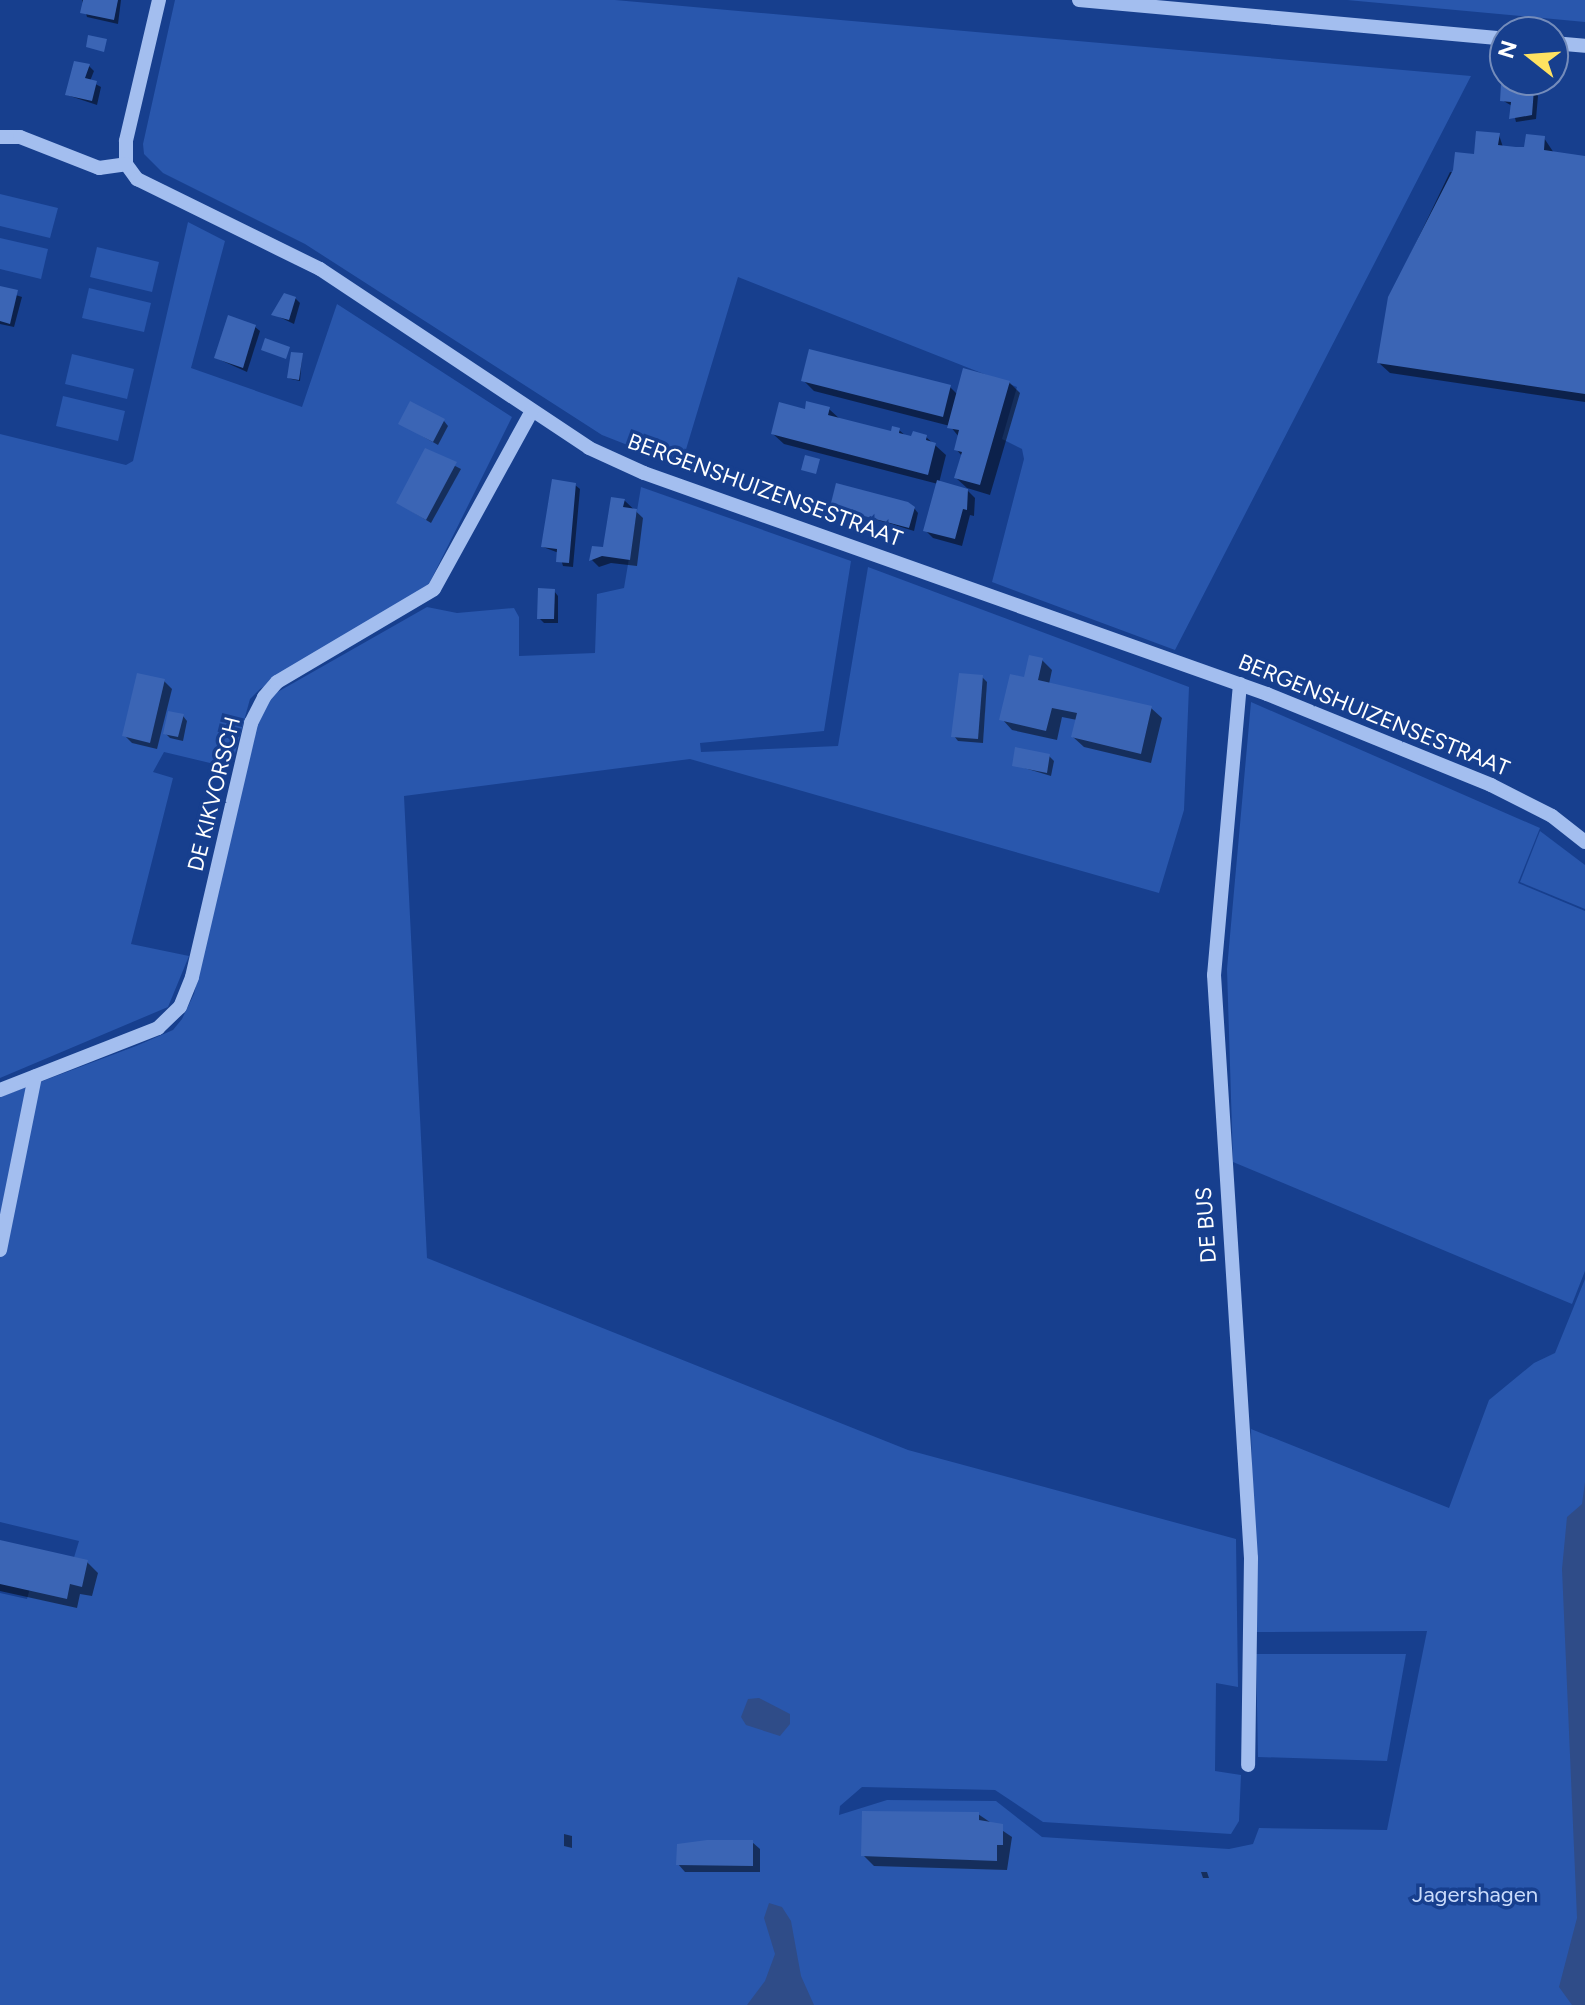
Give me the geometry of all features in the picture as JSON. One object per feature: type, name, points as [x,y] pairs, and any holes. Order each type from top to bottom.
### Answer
[{"type":"street","points":[[0,137],[20,137],[99,168],[126,164],[159,0]]},
{"type":"street","points":[[1079,0],[1134,2],[1489,37]]},
{"type":"street","name":"BERGENSHUIZENSESTRAAT","points":[[126,164],[149,186],[320,269],[386,309],[589,448],[644,473],[1240,684],[1491,785],[1552,816],[1585,842]]},
{"type":"street","name":"DE KIKVORSCH","points":[[0,1090],[158,1028],[180,1007],[192,977],[251,723],[264,697],[277,682],[434,589],[532,411]]},
{"type":"street","name":"DE BUS","points":[[1240,684],[1214,975],[1251,1558],[1248,1765]]},
{"type":"street","points":[[0,1250],[35,1077]]},
{"type":"green space","points":[[175,0],[615,0],[1471,76],[1175,650],[992,582],[1024,459],[1022,449],[1002,439],[1017,387],[738,277],[681,466],[602,435],[305,244],[163,173],[144,154],[143,144]]},
{"type":"green space","points":[[1347,0],[1585,0],[1585,22],[1569,21],[1569,16],[1520,16]]},
{"type":"green space","points":[[0,194],[58,208],[50,238],[0,226]]},
{"type":"green space","points":[[188,222],[225,241],[191,368],[302,407],[337,304],[512,417],[429,584],[417,595],[260,689],[250,699],[231,768],[164,752],[153,772],[173,778],[131,944],[189,956],[168,1007],[0,1078],[0,434],[126,465],[133,461]]},
{"type":"green space","points":[[0,238],[48,249],[41,279],[0,269]]},
{"type":"green space","points":[[97,247],[159,262],[152,292],[90,277]]},
{"type":"green space","points":[[89,288],[151,303],[144,332],[82,318]]},
{"type":"green space","points":[[72,354],[134,369],[127,399],[65,384]]},
{"type":"green space","points":[[63,396],[125,411],[118,441],[56,426]]},
{"type":"green space","name":"Jagershagen","points":[[641,487],[851,561],[824,731],[700,743],[701,752],[838,746],[868,567],[1189,687],[1184,810],[1159,893],[690,759],[404,796],[427,1258],[908,1450],[1236,1539],[1238,1687],[1216,1683],[1215,1771],[1241,1775],[1239,1821],[1231,1834],[1043,1822],[995,1790],[862,1787],[840,1806],[839,1815],[887,1800],[996,1801],[1042,1837],[1229,1849],[1253,1844],[1259,1828],[1387,1830],[1427,1631],[1256,1632],[1251,1429],[1449,1508],[1489,1400],[1534,1363],[1555,1353],[1585,1279],[1585,2005],[0,2005],[0,1593],[27,1599],[39,1555],[72,1564],[79,1541],[0,1522],[0,1097],[136,1046],[173,1030],[182,1019],[194,994],[261,709],[274,694],[427,607],[457,613],[514,608],[519,617],[519,656],[595,653],[597,594],[624,588]]},
{"type":"green space","points":[[1251,702],[1540,828],[1518,883],[1585,911],[1585,1271],[1572,1304],[1233,1162],[1227,969]]},
{"type":"green space","points":[[1540,831],[1585,865],[1585,909],[1520,882]]},
{"type":"green space","points":[[1256,1654],[1406,1654],[1387,1761],[1258,1757]]},
{"type":"shaded area","points":[[1585,1482],[1585,2005],[1572,2005],[1559,1987],[1577,1918],[1562,1569],[1567,1517],[1582,1504]]},
{"type":"shaded area","points":[[759,1698],[790,1714],[790,1724],[780,1736],[746,1725],[741,1717],[748,1699]]},
{"type":"shaded area","points":[[769,1903],[782,1907],[791,1921],[801,1976],[814,2005],[747,2005],[765,1981],[775,1954],[764,1918]]},
{"type":"building","points":[[83,0],[118,0],[114,20],[80,13]]},
{"type":"building","points":[[88,35],[107,39],[104,52],[86,47]]},
{"type":"building","points":[[74,61],[90,64],[85,78],[97,81],[92,101],[65,95]]},
{"type":"building","points":[[1500,96],[1533,96],[1532,115],[1509,119],[1511,102],[1500,101]]},
{"type":"building","points":[[1476,131],[1500,133],[1498,145],[1516,147],[1524,147],[1526,134],[1545,136],[1544,150],[1585,156],[1585,394],[1377,363],[1388,297],[1453,170],[1455,152],[1474,154]]},
{"type":"building","points":[[0,286],[18,290],[10,324],[0,321]]},
{"type":"building","points":[[284,293],[296,297],[289,320],[271,315]]},
{"type":"building","points":[[228,315],[256,325],[243,368],[214,358]]},
{"type":"building","points":[[265,338],[290,347],[286,359],[261,350]]},
{"type":"building","points":[[809,349],[951,385],[943,417],[801,381]]},
{"type":"building","points":[[291,352],[303,353],[299,380],[287,378]]},
{"type":"building","points":[[963,368],[1010,381],[980,485],[954,478],[962,452],[954,450],[959,430],[947,428]]},
{"type":"building","points":[[410,401],[445,419],[433,442],[398,424]]},
{"type":"building","points":[[806,401],[830,407],[828,415],[891,431],[892,426],[900,428],[899,433],[911,436],[913,431],[927,435],[926,440],[936,443],[928,475],[771,434],[779,402],[805,409]]},
{"type":"building","points":[[425,448],[457,462],[426,520],[396,503]]},
{"type":"building","points":[[805,455],[820,459],[816,474],[801,470]]},
{"type":"building","points":[[552,479],[576,483],[569,563],[556,562],[557,549],[541,547]]},
{"type":"building","points":[[937,480],[968,489],[967,510],[963,509],[955,539],[923,531]]},
{"type":"building","points":[[836,483],[908,502],[915,507],[909,528],[830,507]]},
{"type":"building","points":[[611,497],[625,499],[623,507],[637,509],[630,560],[602,556],[589,561],[592,546],[603,547]]},
{"type":"building","points":[[538,588],[555,589],[554,619],[537,619]]},
{"type":"building","points":[[1029,655],[1043,658],[1038,680],[1152,706],[1141,754],[1071,737],[1077,713],[1052,708],[1046,731],[999,720],[1010,674],[1024,677]]},
{"type":"building","points":[[137,673],[165,679],[150,743],[122,736]]},
{"type":"building","points":[[959,673],[983,675],[978,739],[951,737]]},
{"type":"building","points":[[168,711],[184,714],[178,737],[163,734]]},
{"type":"building","points":[[1015,747],[1050,754],[1047,773],[1012,766]]},
{"type":"building","points":[[0,1540],[88,1560],[82,1587],[70,1584],[67,1599],[0,1584]]},
{"type":"building","points":[[862,1811],[979,1812],[979,1820],[1003,1824],[1003,1845],[997,1845],[997,1861],[861,1856]]},
{"type":"building","points":[[707,1840],[753,1840],[753,1866],[676,1865],[677,1844]]}]
